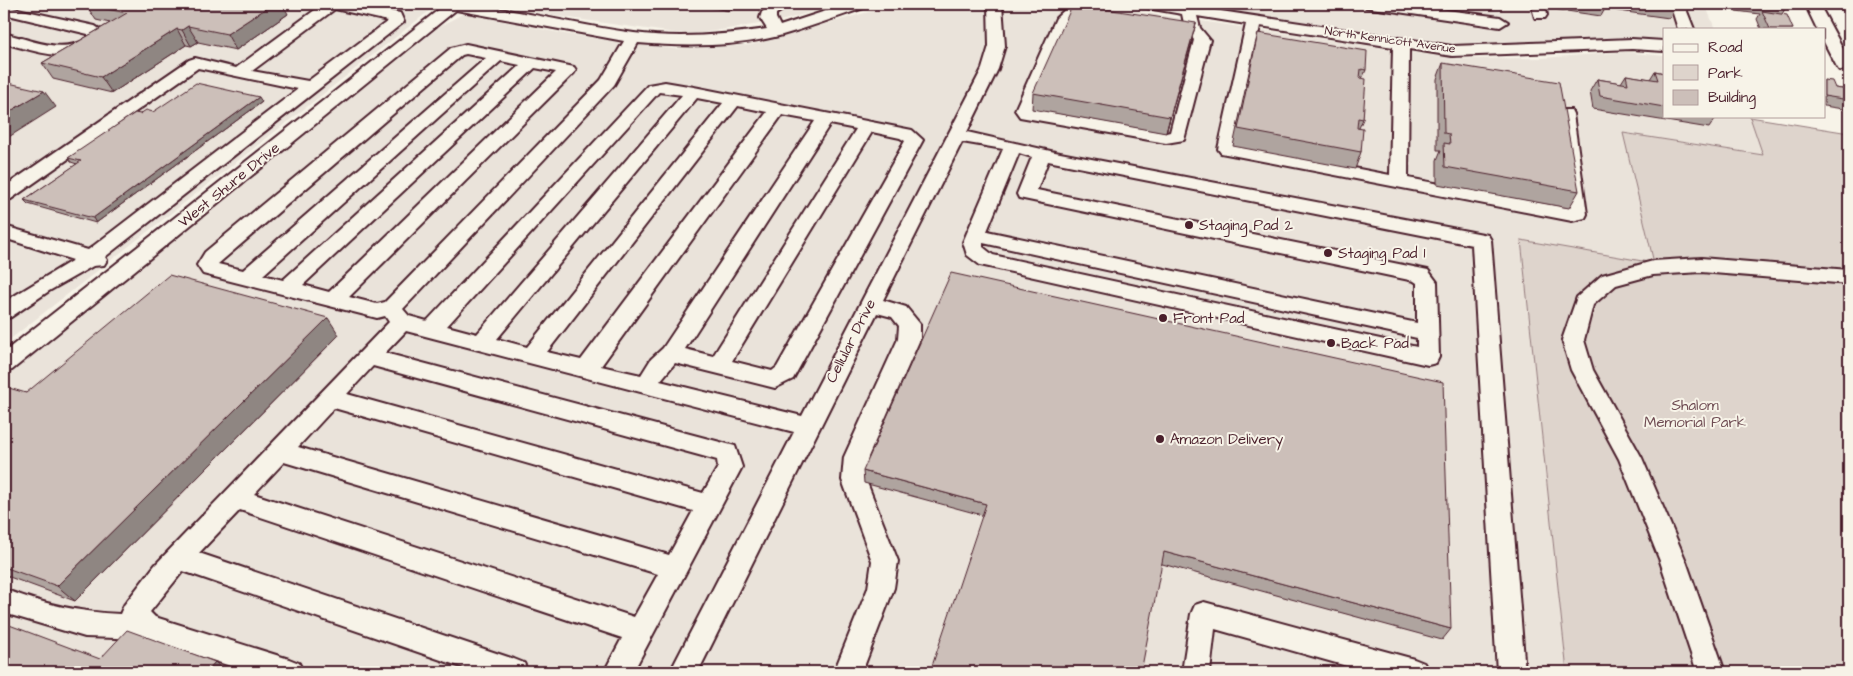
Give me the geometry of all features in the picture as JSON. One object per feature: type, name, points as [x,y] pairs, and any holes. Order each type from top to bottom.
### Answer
[{"type":"street","points":[[4,312],[47,283],[91,258],[396,22],[396,16],[332,4],[238,73]]},
{"type":"street","points":[[450,4],[488,7],[634,38],[701,40],[776,32],[861,4]]},
{"type":"street","name":"West Shure Drive","points":[[4,364],[450,4]]},
{"type":"street","points":[[776,32],[768,18],[770,8],[785,4]]},
{"type":"street","name":"Cellular Drive","points":[[684,672],[869,304],[990,70],[997,46],[995,4]]},
{"type":"street","points":[[1079,4],[1064,18],[1023,110],[1026,113],[1166,138],[1178,136],[1202,40],[1193,28],[1188,10]]},
{"type":"street","name":"North Kennicott Avenue","points":[[1147,4],[1452,51],[1632,44],[1663,46]]},
{"type":"street","points":[[1371,4],[1448,9],[1500,22]]},
{"type":"street","points":[[1498,4],[1504,50]]},
{"type":"street","points":[[1677,4],[1686,28]]},
{"type":"street","points":[[1812,4],[1825,28]]},
{"type":"street","points":[[4,10],[90,30],[96,32],[96,40],[80,50],[66,52],[4,38]]},
{"type":"street","points":[[1254,20],[1227,149],[1399,181],[1421,188],[1572,215],[1578,214],[1565,114]]},
{"type":"street","points":[[1826,30],[1847,68]]},
{"type":"street","points":[[147,627],[133,614],[179,558],[368,357],[397,314],[608,82],[622,55],[634,38]]},
{"type":"street","points":[[1399,181],[1401,43]]},
{"type":"street","points":[[333,300],[568,70],[466,49],[457,51],[212,257],[207,264],[210,268],[247,278],[287,288],[333,300],[376,311],[397,314],[432,330],[808,427]]},
{"type":"street","points":[[247,278],[498,55]]},
{"type":"street","points":[[287,288],[532,62]]},
{"type":"street","points":[[4,195],[194,63],[311,87]]},
{"type":"street","points":[[1826,65],[1847,68]]},
{"type":"street","points":[[432,330],[654,88],[665,87],[694,92],[867,126],[906,134],[914,140],[785,374],[775,380],[671,354]]},
{"type":"street","points":[[482,343],[694,92]]},
{"type":"street","points":[[532,355],[734,100]]},
{"type":"street","points":[[587,369],[778,109]]},
{"type":"street","points":[[646,385],[659,365],[671,354],[826,118]]},
{"type":"street","points":[[718,366],[867,126]]},
{"type":"street","points":[[955,136],[1013,146],[1042,155],[1480,240],[1510,672]]},
{"type":"street","points":[[1013,146],[973,242],[974,250],[987,260],[1428,357],[1427,282],[1421,275],[1026,194],[1042,155]]},
{"type":"street","points":[[4,176],[24,180]]},
{"type":"street","points":[[4,232],[124,268]]},
{"type":"street","points":[[976,235],[1428,333]]},
{"type":"street","points":[[1711,672],[1673,560],[1630,458],[1582,370],[1573,340],[1584,302],[1609,280],[1653,268],[1701,265],[1849,277]]},
{"type":"street","points":[[1797,272],[1849,292]]},
{"type":"street","points":[[1236,315],[1240,293]]},
{"type":"street","points":[[848,672],[881,588],[884,575],[884,562],[854,480],[856,457],[909,338],[910,329],[910,324],[899,312],[869,304]]},
{"type":"street","points":[[368,357],[727,453],[730,468],[618,672]]},
{"type":"street","points":[[329,398],[710,505]]},
{"type":"street","points":[[280,451],[675,568]]},
{"type":"street","points":[[235,498],[640,632]]},
{"type":"street","points":[[179,558],[514,672]]},
{"type":"street","points":[[4,601],[20,608],[85,625],[147,627],[289,672]]},
{"type":"street","points":[[1196,672],[1204,614],[1414,672]]},
{"type":"shaded area","points":[[4,4],[438,4],[4,344]]},
{"type":"shaded area","points":[[490,4],[838,4],[784,20],[689,35],[556,16]]},
{"type":"shaded area","points":[[897,4],[1085,4],[1458,59],[1542,58],[1625,52],[1663,56],[1663,118],[1751,118],[1764,155],[1624,133],[1655,263],[1521,241],[1567,672],[4,672],[4,377],[439,27],[464,13],[565,34],[676,49],[751,45]]},
{"type":"shaded area","points":[[1188,4],[1705,4],[1715,28],[1663,28],[1663,38],[1449,44]]},
{"type":"green space","name":"Shalom Memorial Park","points":[[1750,118],[1849,133],[1849,672],[1567,672],[1521,240],[1654,263],[1623,133],[1763,155]]},
{"type":"building","points":[[87,4],[273,4],[227,34],[188,26],[182,30],[177,29],[101,77],[42,63],[127,13]]},
{"type":"building","points":[[1073,4],[1196,23],[1170,117],[1033,93]]},
{"type":"building","points":[[1750,4],[1783,4],[1785,9]]},
{"type":"building","points":[[1762,11],[1787,15],[1793,28],[1770,28]]},
{"type":"building","points":[[1258,33],[1367,51],[1366,70],[1361,69],[1360,78],[1366,79],[1363,119],[1358,118],[1357,128],[1363,129],[1361,152],[1238,129]]},
{"type":"building","points":[[1443,63],[1559,82],[1579,191],[1445,167],[1444,143],[1450,144],[1449,134],[1444,133]]},
{"type":"building","points":[[1655,71],[1663,73],[1663,107],[1600,96],[1597,79],[1628,84],[1626,75],[1658,80]]},
{"type":"building","points":[[1826,80],[1832,81],[1835,88],[1849,90],[1849,100],[1826,96]]},
{"type":"building","points":[[4,82],[44,91],[4,115]]},
{"type":"building","points":[[196,83],[259,97],[93,218],[24,200],[81,161],[68,158],[135,113],[140,114],[146,110],[153,112]]},
{"type":"building","name":"Amazon Delivery","points":[[951,273],[1443,382],[1451,629],[1164,552],[1141,672],[930,672],[986,504],[863,471]]},
{"type":"building","points":[[169,275],[328,318],[57,586],[4,567],[4,392],[9,388],[26,393]]},
{"type":"building","points":[[4,623],[100,659],[127,630],[215,662],[206,672],[4,672]]},
{"type":"place","name":"Staging Pad 2","points":[[1189,225]]},
{"type":"place","name":"Staging Pad 1","points":[[1328,253]]},
{"type":"place","name":"Front Pad","points":[[1163,318]]},
{"type":"place","name":"Back Pad","points":[[1331,343]]},
{"type":"place","name":"Amazon Delivery","points":[[1160,439]]}]
